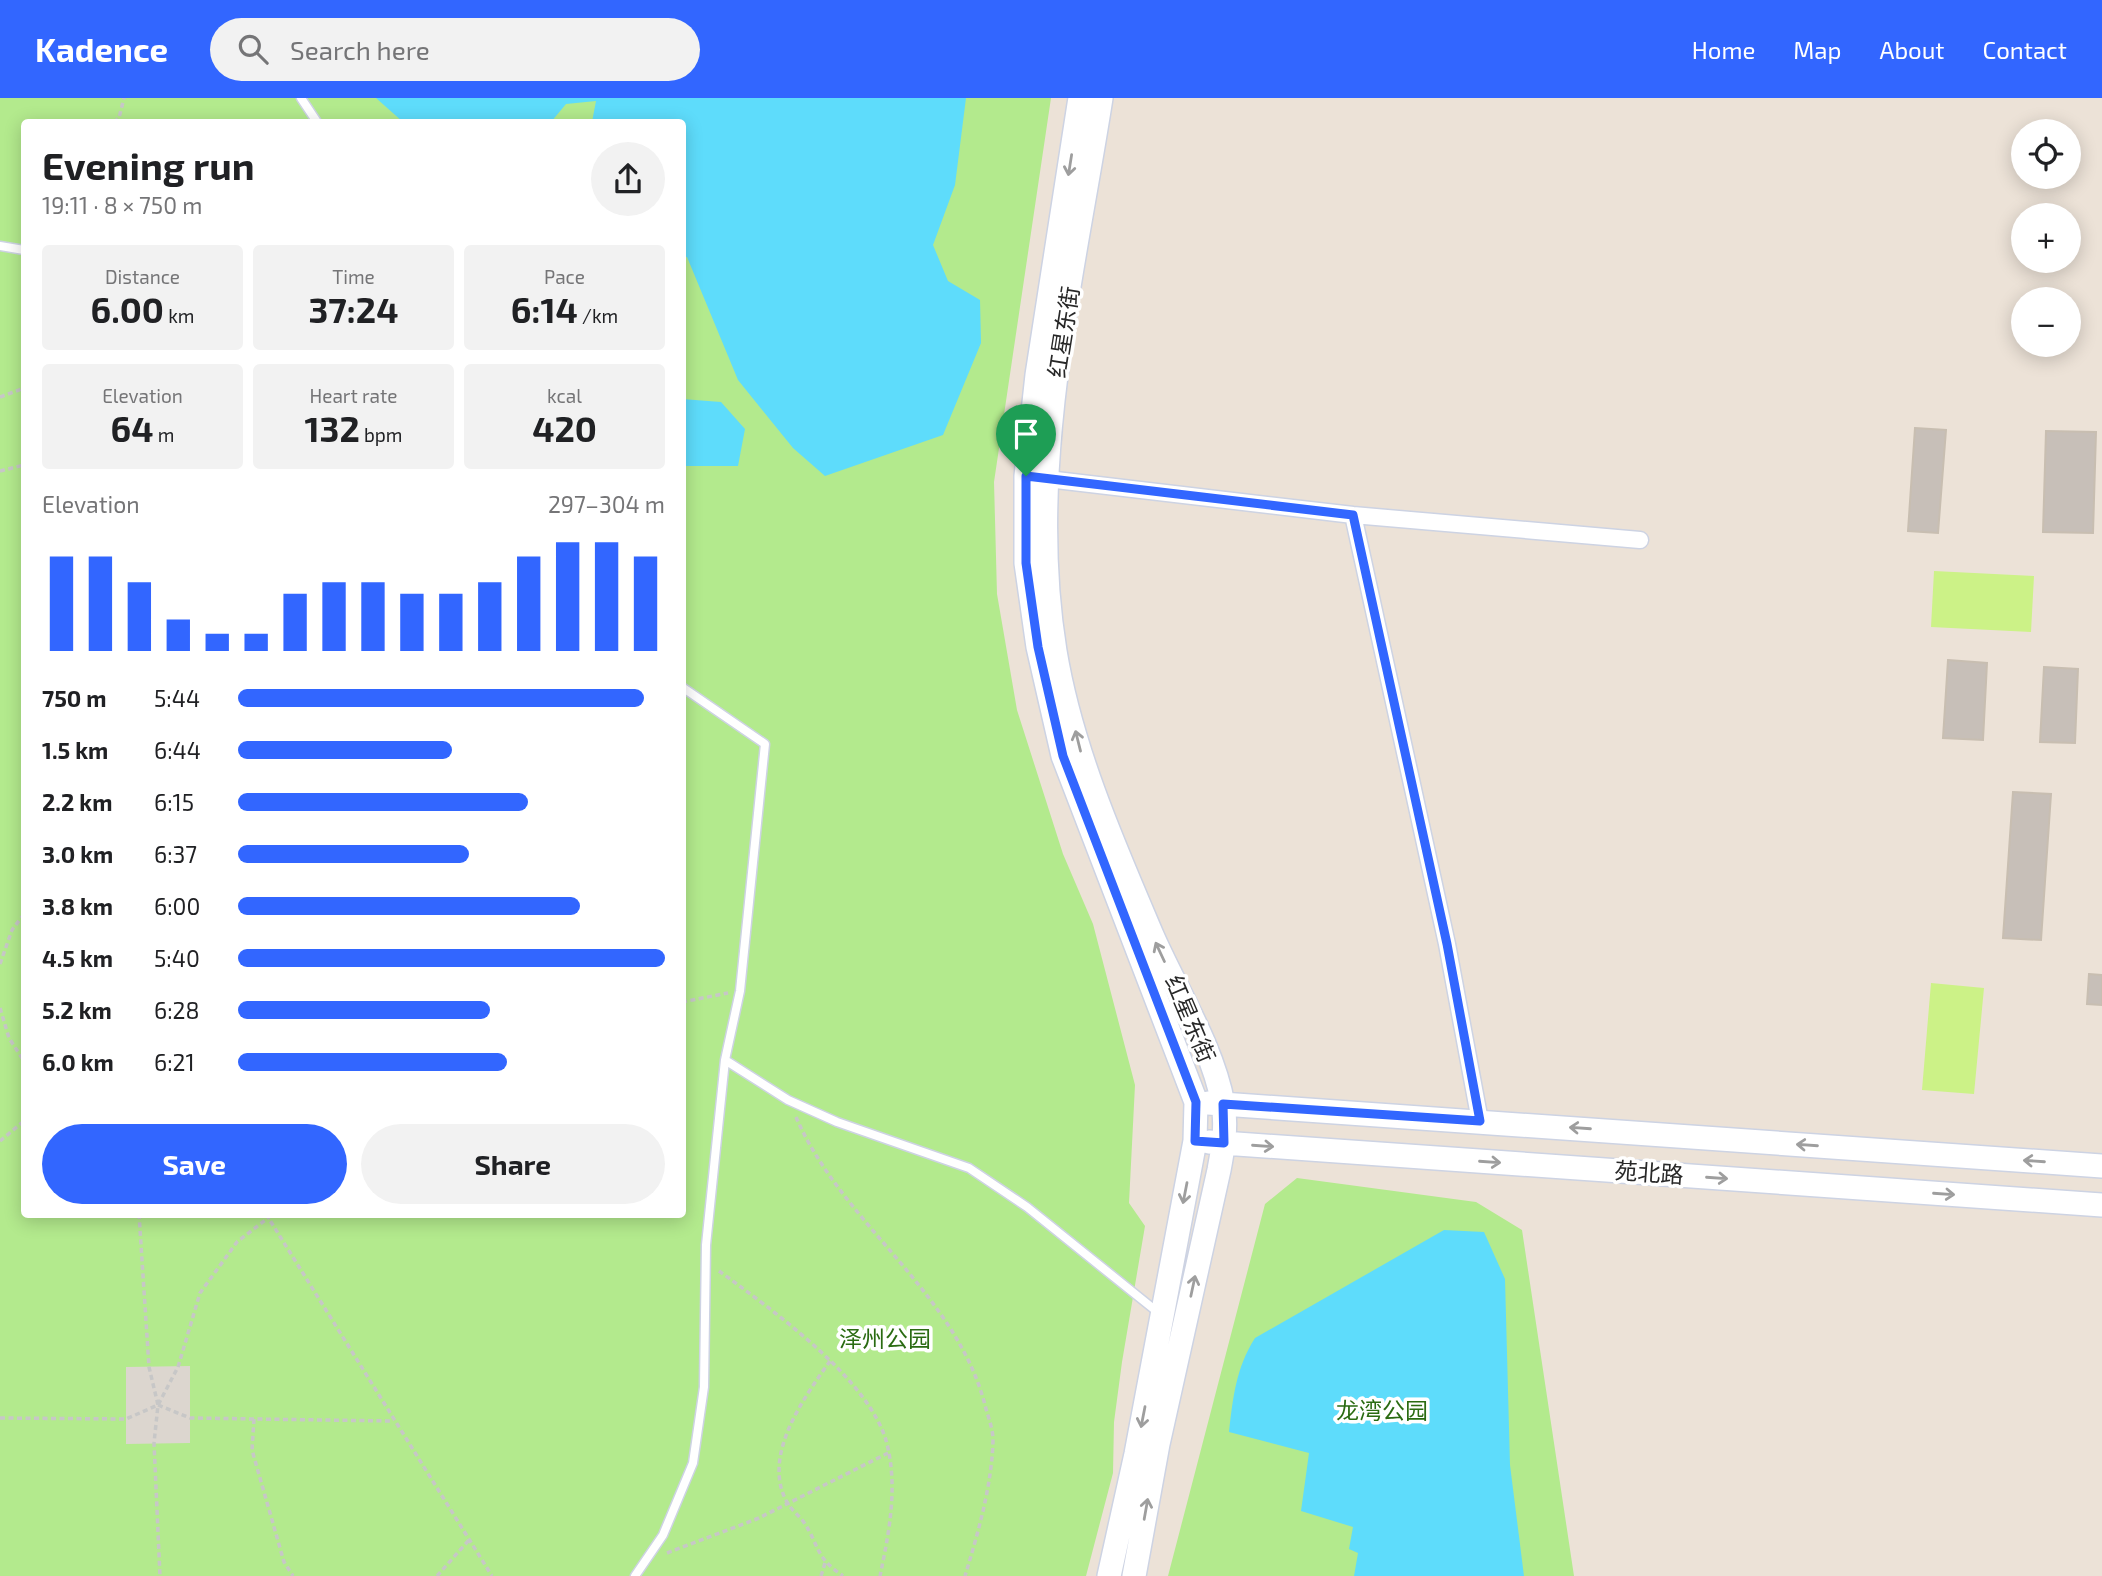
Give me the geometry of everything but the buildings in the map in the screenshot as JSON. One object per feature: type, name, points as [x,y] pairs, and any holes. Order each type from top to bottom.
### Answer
[{"type":"main road","name":"红星东街","points":[[1080,98],[1037,375],[1036,477],[1055,652],[1082,757],[1152,935],[1204,1046],[1223,1104],[1224,1143],[1158,1444],[1134,1576]]},
{"type":"main road","name":"红星东街","points":[[1101,98],[1057,379],[1036,477],[1026,563],[1038,647],[1063,756],[1196,1102],[1195,1141],[1163,1316],[1109,1576]]},
{"type":"main road","name":"苑北路","points":[[1196,1102],[2102,1166]]},
{"type":"main road","name":"苑北路","points":[[1195,1141],[2102,1205]]},
{"type":"street","points":[[1036,477],[1353,515],[1640,540]]},
{"type":"street","points":[[1353,515],[1447,944],[1480,1121]]},
{"type":"lane","points":[[301,98],[315,119]]},
{"type":"lane","points":[[0,246],[21,250]]},
{"type":"lane","points":[[635,1576],[663,1535],[693,1463],[704,1387],[705,1262],[724,1060],[740,991],[765,744],[686,690]]},
{"type":"lane","points":[[724,1060],[788,1100],[837,1122],[969,1168],[1027,1207],[1163,1316]]},
{"type":"path","points":[[118,119],[124,98]]},
{"type":"path","points":[[0,397],[21,389]]},
{"type":"path","points":[[0,471],[21,465]]},
{"type":"path","points":[[0,964],[12,930],[21,918]]},
{"type":"path","points":[[686,1001],[740,991]]},
{"type":"path","points":[[0,1008],[9,1038],[21,1056]]},
{"type":"path","points":[[788,1100],[825,1172],[956,1334],[982,1393],[993,1438],[984,1501],[965,1576]]},
{"type":"path","points":[[0,1141],[21,1124]]},
{"type":"path","points":[[139,1218],[149,1367],[158,1405],[154,1443],[160,1576]]},
{"type":"path","points":[[0,1418],[126,1419],[158,1405],[178,1367],[200,1293],[237,1242],[265,1218]]},
{"type":"path","points":[[268,1218],[492,1576]]},
{"type":"path","points":[[705,1262],[763,1303],[830,1361],[869,1406],[887,1443],[888,1453],[891,1525],[880,1576]]},
{"type":"path","points":[[830,1361],[799,1406],[782,1443],[781,1478],[787,1503],[803,1521],[825,1563],[844,1576]]},
{"type":"path","points":[[158,1405],[190,1418],[393,1421]]},
{"type":"path","points":[[254,1419],[253,1450],[284,1562],[293,1576]]},
{"type":"path","points":[[645,1562],[787,1503],[888,1453]]},
{"type":"path","points":[[437,1576],[469,1540]]},
{"type":"path","points":[[821,1576],[825,1563]]},
{"type":"green space","name":"泽州公园","points":[[0,98],[1051,98],[994,482],[997,594],[1017,710],[1063,854],[1093,924],[1135,1085],[1129,1203],[1145,1226],[1114,1422],[1113,1473],[1086,1576],[0,1576]]},
{"type":"green space","points":[[1934,571],[2034,576],[2031,632],[1931,627]]},
{"type":"green space","points":[[1931,983],[1984,988],[1974,1094],[1922,1090]]},
{"type":"green space","name":"龙湾公园","points":[[1297,1178],[1476,1202],[1522,1230],[1574,1576],[1168,1576],[1265,1204]]},
{"type":"shaded area","points":[[190,1366],[190,1443],[126,1444],[126,1367]]},
{"type":"water","points":[[376,98],[966,98],[955,185],[933,245],[948,281],[980,300],[981,343],[943,435],[825,476],[793,448],[738,380],[686,257],[686,119],[593,119],[596,101],[566,104],[554,119],[400,119]]},
{"type":"water","points":[[686,399],[721,402],[745,429],[738,466],[686,466]]},
{"type":"water","points":[[1444,1230],[1484,1232],[1505,1279],[1510,1465],[1524,1576],[1354,1576],[1358,1553],[1349,1549],[1353,1527],[1301,1511],[1309,1453],[1229,1432],[1236,1383],[1243,1360],[1255,1338]]},
{"type":"route","points":[[1026,476],[1353,515],[1447,944],[1480,1121],[1223,1104],[1224,1143],[1195,1141],[1196,1102],[1063,756],[1038,647],[1026,563],[1026,476]]}]
